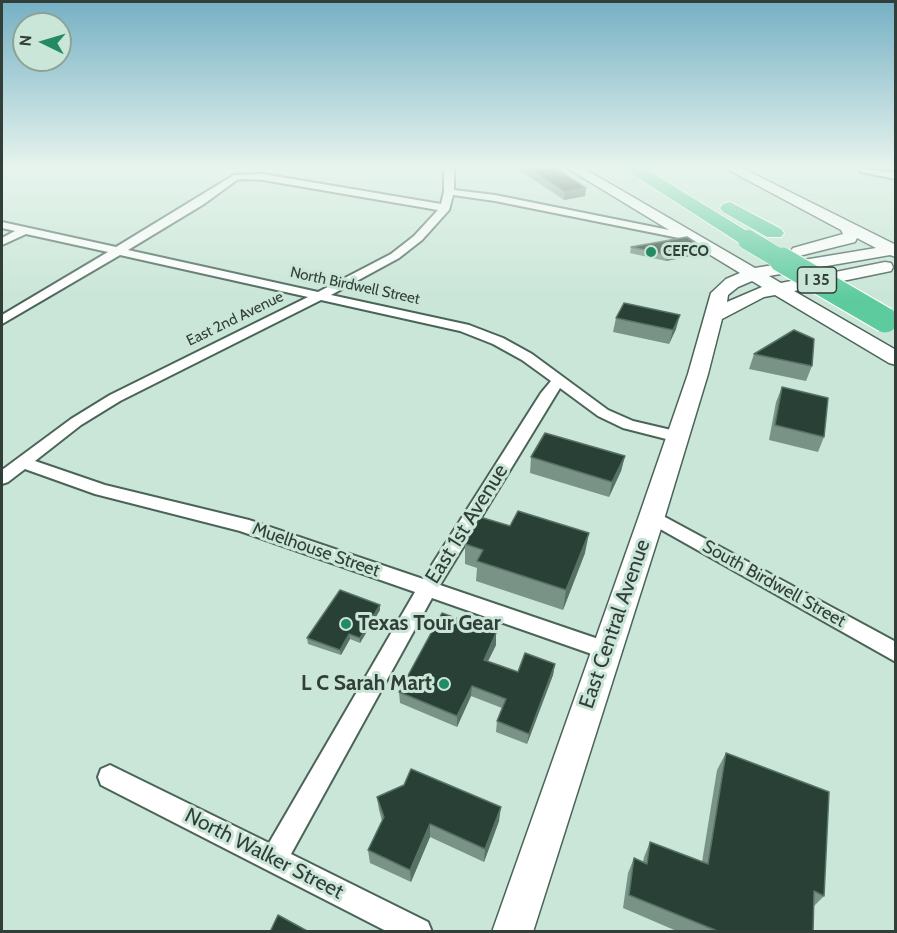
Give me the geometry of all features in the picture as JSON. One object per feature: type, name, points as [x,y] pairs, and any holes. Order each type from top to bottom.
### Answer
[{"type":"highway","name":"I 35","points":[[723,212],[748,240],[892,316]]},
{"type":"highway","name":"I 35","points":[[727,212],[774,233],[892,316]]},
{"type":"main road","points":[[649,212],[896,360]]},
{"type":"main road","points":[[818,212],[895,254]]},
{"type":"main road","points":[[694,238],[737,257],[762,260],[849,239],[851,234],[846,226]]},
{"type":"main road","points":[[716,315],[744,299],[895,254]]},
{"type":"main road","name":"East Central Avenue","points":[[512,932],[678,437],[716,315],[720,293],[732,283],[753,274],[895,254]]},
{"type":"main road","points":[[826,318],[824,304],[826,297],[896,274]]},
{"type":"street","points":[[2,320],[180,212]]},
{"type":"street","name":"East 2nd Avenue","points":[[2,478],[114,398],[321,296],[401,252],[418,238],[442,212]]},
{"type":"street","points":[[562,212],[694,238]]},
{"type":"street","name":"North Birdwell Street","points":[[2,225],[464,328],[508,346],[527,357],[603,413],[628,425],[678,437]]},
{"type":"street","points":[[2,242],[25,230]]},
{"type":"street","name":"East 1st Avenue","points":[[274,859],[428,587],[549,393],[559,381]]},
{"type":"street","name":"Muelhouse Street","points":[[22,462],[101,490],[243,525],[606,650]]},
{"type":"street","name":"South Birdwell Street","points":[[652,516],[896,653]]},
{"type":"street","name":"North Walker Street","points":[[110,777],[418,932]]},
{"type":"building","points":[[687,237],[704,248],[667,255],[631,247]]},
{"type":"building","points":[[624,303],[680,315],[673,330],[616,318]]},
{"type":"building","points":[[794,330],[814,339],[812,366],[754,354]]},
{"type":"building","points":[[782,387],[828,398],[824,437],[775,425]]},
{"type":"building","points":[[545,433],[625,456],[612,482],[531,457]]},
{"type":"building","points":[[518,511],[589,533],[566,590],[477,561],[483,550],[465,544],[480,517],[510,526]]},
{"type":"building","name":"Texas Tour Gear","points":[[340,590],[380,605],[360,638],[349,634],[340,650],[307,638]]},
{"type":"building","points":[[442,613],[496,633],[484,660],[518,672],[525,653],[555,664],[529,734],[497,721],[506,699],[472,686],[457,716],[399,692]]},
{"type":"building","points":[[726,753],[829,792],[824,896],[814,891],[813,932],[720,932],[629,895],[634,858],[647,864],[650,842],[708,864]]},
{"type":"building","points":[[411,769],[501,807],[485,849],[430,824],[410,870],[368,850],[384,817],[377,797],[404,785]]},
{"type":"building","points":[[278,915],[309,932],[270,932]]},
{"type":"place","name":"CEFCO","points":[[651,252]]},
{"type":"place","name":"Texas Tour Gear","points":[[346,624]]},
{"type":"place","name":"L C Sarah Mart","points":[[444,684]]}]
